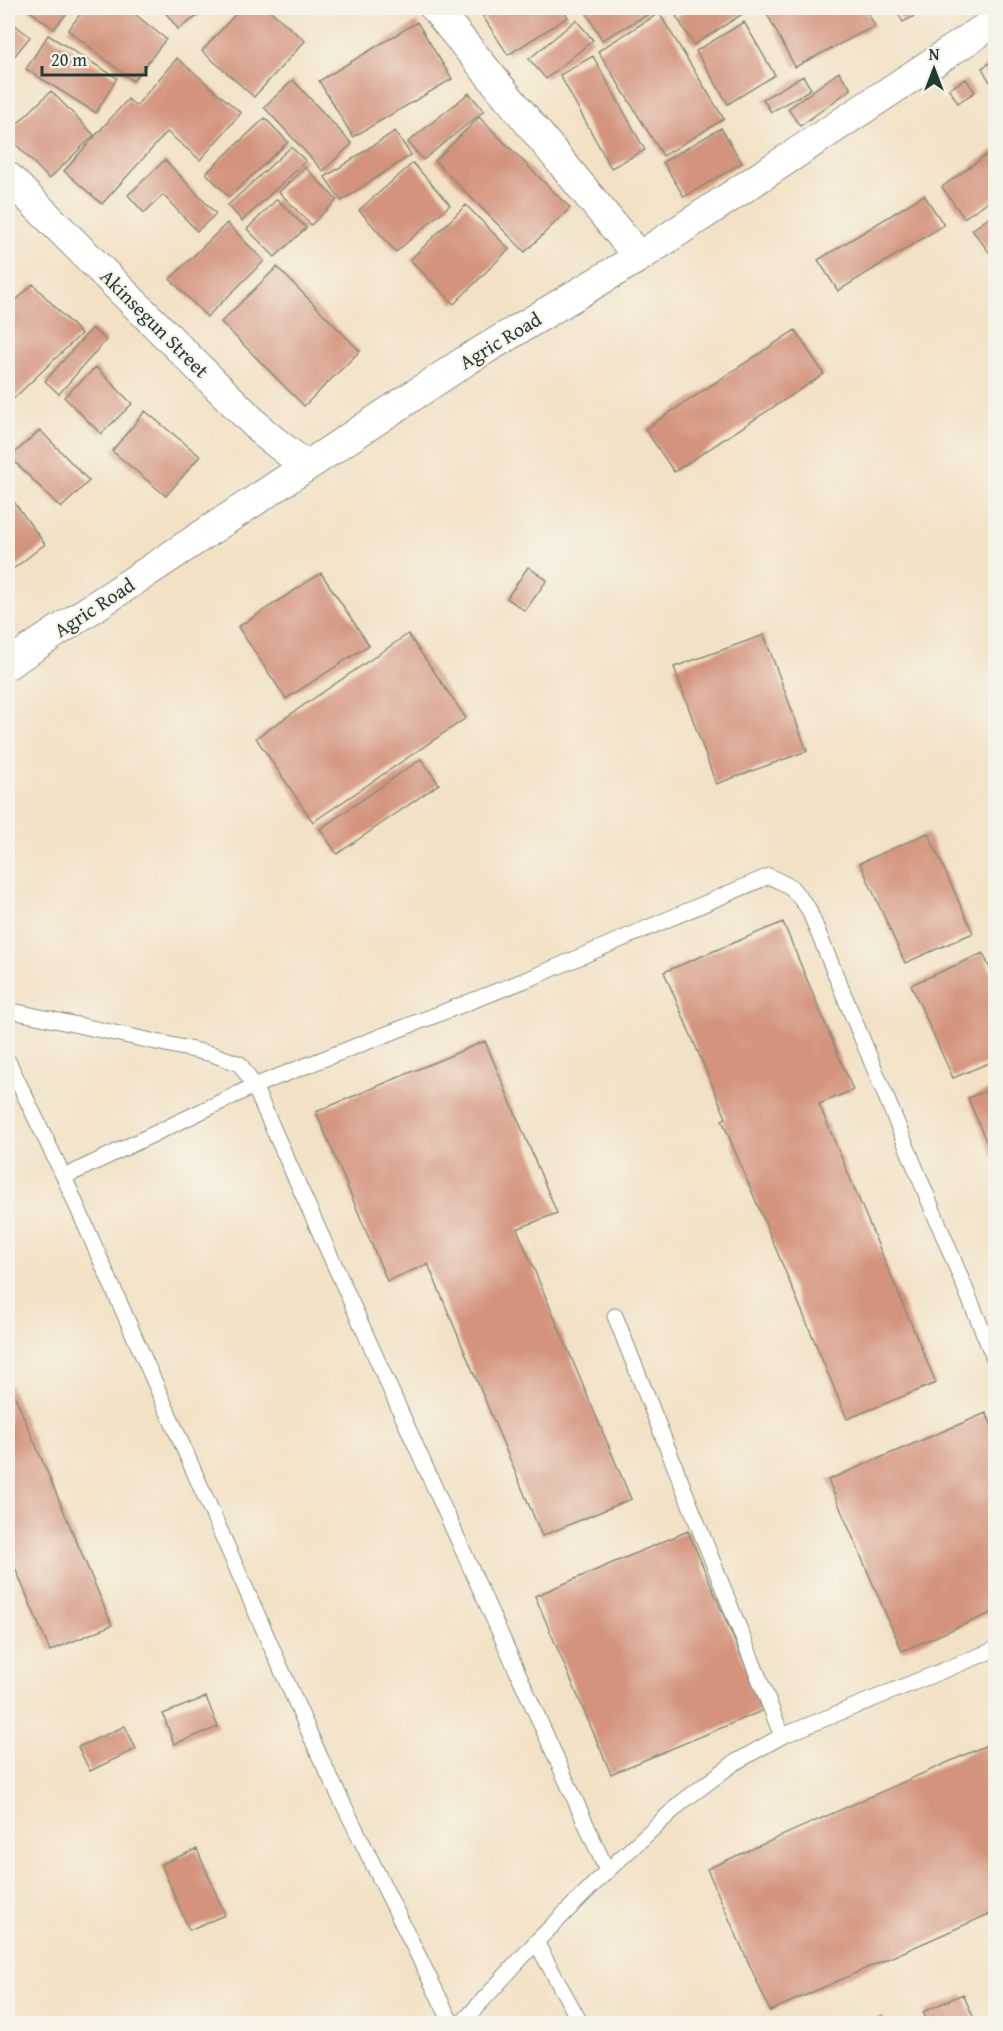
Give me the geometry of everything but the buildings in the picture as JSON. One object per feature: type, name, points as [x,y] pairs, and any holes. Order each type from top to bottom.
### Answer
[{"type":"street","points":[[435,8],[639,258]]},
{"type":"street","name":"Agric Road","points":[[8,664],[467,360],[639,258],[996,21]]},
{"type":"street","name":"Akinsegun Street","points":[[8,177],[265,434],[306,466]]},
{"type":"lane","points":[[64,1177],[255,1086],[533,977],[769,876],[791,887],[808,908],[996,1363]]},
{"type":"lane","points":[[8,1010],[212,1054],[240,1064],[255,1086],[607,1871]]},
{"type":"lane","points":[[8,1060],[64,1177],[320,1756],[452,2024]]},
{"type":"lane","points":[[615,1316],[782,1736]]},
{"type":"lane","points":[[461,2024],[536,1942],[607,1871],[682,1802],[734,1763],[782,1736],[996,1649]]},
{"type":"lane","points":[[536,1942],[581,2024]]}]
